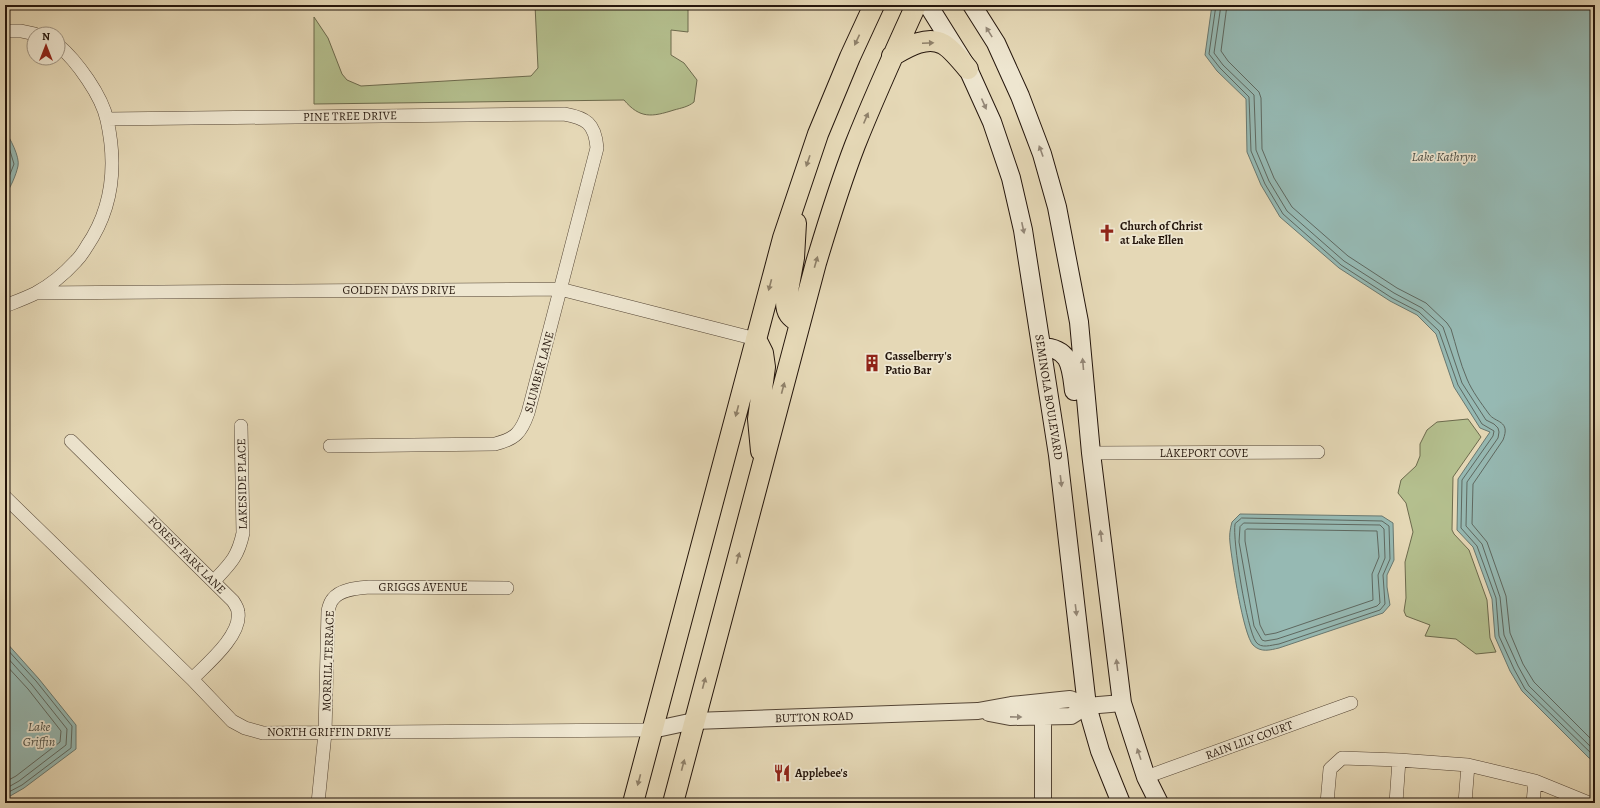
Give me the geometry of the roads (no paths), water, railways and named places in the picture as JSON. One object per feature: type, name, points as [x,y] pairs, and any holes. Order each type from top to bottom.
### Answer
[{"type":"main road","points":[[633,803],[783,238],[818,134],[850,57],[874,5]]},
{"type":"main road","points":[[673,803],[816,263],[835,200],[892,56],[916,5]]},
{"type":"main road","name":"SEMINOLA BOULEVARD","points":[[928,5],[968,69],[992,122],[1011,178],[1023,230],[1058,455],[1087,706],[1100,751],[1121,803]]},
{"type":"main road","points":[[972,5],[996,43],[1009,69],[1042,154],[1057,207],[1079,322],[1091,454],[1122,703],[1146,777],[1158,803]]},
{"type":"main road","points":[[892,56],[911,45],[928,41],[943,44],[968,69]]},
{"type":"main road","points":[[799,188],[794,258],[786,308],[790,317],[800,323]]},
{"type":"main road","points":[[756,340],[763,353],[766,367],[758,419],[762,466]]},
{"type":"main road","points":[[1041,347],[1055,348],[1066,357],[1069,362],[1080,434],[1083,445],[1091,454]]},
{"type":"street","points":[[5,31],[26,32]]},
{"type":"street","points":[[5,306],[36,293],[78,260],[96,232],[104,215],[110,196],[112,150],[107,119],[95,92],[77,64],[66,53]]},
{"type":"street","name":"PINE TREE DRIVE","points":[[107,119],[564,114],[580,117],[590,124]]},
{"type":"street","name":"SLUMBER LANE","points":[[330,446],[495,444],[507,441],[518,434],[528,413],[597,148],[596,136],[590,124]]},
{"type":"street","name":"GOLDEN DAYS DRIVE","points":[[36,293],[560,289],[756,340]]},
{"type":"street","name":"LAKESIDE PLACE","points":[[214,581],[233,561],[240,548],[243,533],[242,426]]},
{"type":"street","name":"FOREST PARK LANE","points":[[71,441],[233,601],[238,612],[237,626],[232,637],[192,679]]},
{"type":"street","name":"LAKEPORT COVE","points":[[1091,454],[1318,452]]},
{"type":"street","name":"NORTH GRIFFIN DRIVE","points":[[5,497],[192,679],[232,720],[245,728],[263,733],[652,730]]},
{"type":"street","name":"GRIGGS AVENUE","points":[[339,594],[352,589],[369,586],[507,588]]},
{"type":"street","name":"MORRILL TERRACE","points":[[318,803],[325,733],[328,611],[332,599],[339,594]]},
{"type":"street","name":"BUTTON ROAD","points":[[652,730],[694,721],[978,710],[1070,699],[1087,706]]},
{"type":"street","name":"BUTTON ROAD","points":[[978,710],[1010,717],[1071,716],[1087,706],[1122,703]]},
{"type":"street","name":"RAIN LILY COURT","points":[[1146,777],[1351,703]]},
{"type":"street","points":[[1043,717],[1043,803]]},
{"type":"street","points":[[1327,803],[1330,769],[1342,758],[1468,765],[1535,781],[1588,803]]},
{"type":"street","points":[[1396,803],[1399,760]]},
{"type":"street","points":[[1465,803],[1468,765]]},
{"type":"street","points":[[1533,803],[1535,781]]},
{"type":"water","name":"Lake Kathryn","points":[[1212,5],[1595,5],[1595,761],[1589,758],[1522,691],[1510,671],[1495,637],[1492,599],[1473,547],[1457,530],[1458,479],[1490,432],[1480,428],[1454,387],[1436,334],[1417,315],[1390,301],[1339,268],[1280,217],[1261,185],[1247,152],[1246,99],[1217,71],[1205,55]]},
{"type":"water","points":[[5,131],[18,158],[18,166],[15,177],[5,195]]},
{"type":"water","points":[[1240,514],[1382,516],[1393,523],[1394,560],[1387,575],[1390,605],[1383,613],[1279,648],[1262,650],[1256,648],[1249,638],[1245,627],[1230,543],[1232,522]]},
{"type":"water","name":"Lake Griffin","points":[[5,641],[39,679],[76,725],[76,749],[24,788],[5,799]]},
{"type":"place","name":"Church of Christ at Lake Ellen","points":[[1107,233]]},
{"type":"place","name":"Casselberry's Patio Bar","points":[[872,363]]},
{"type":"place","name":"Applebee's","points":[[782,773]]}]
